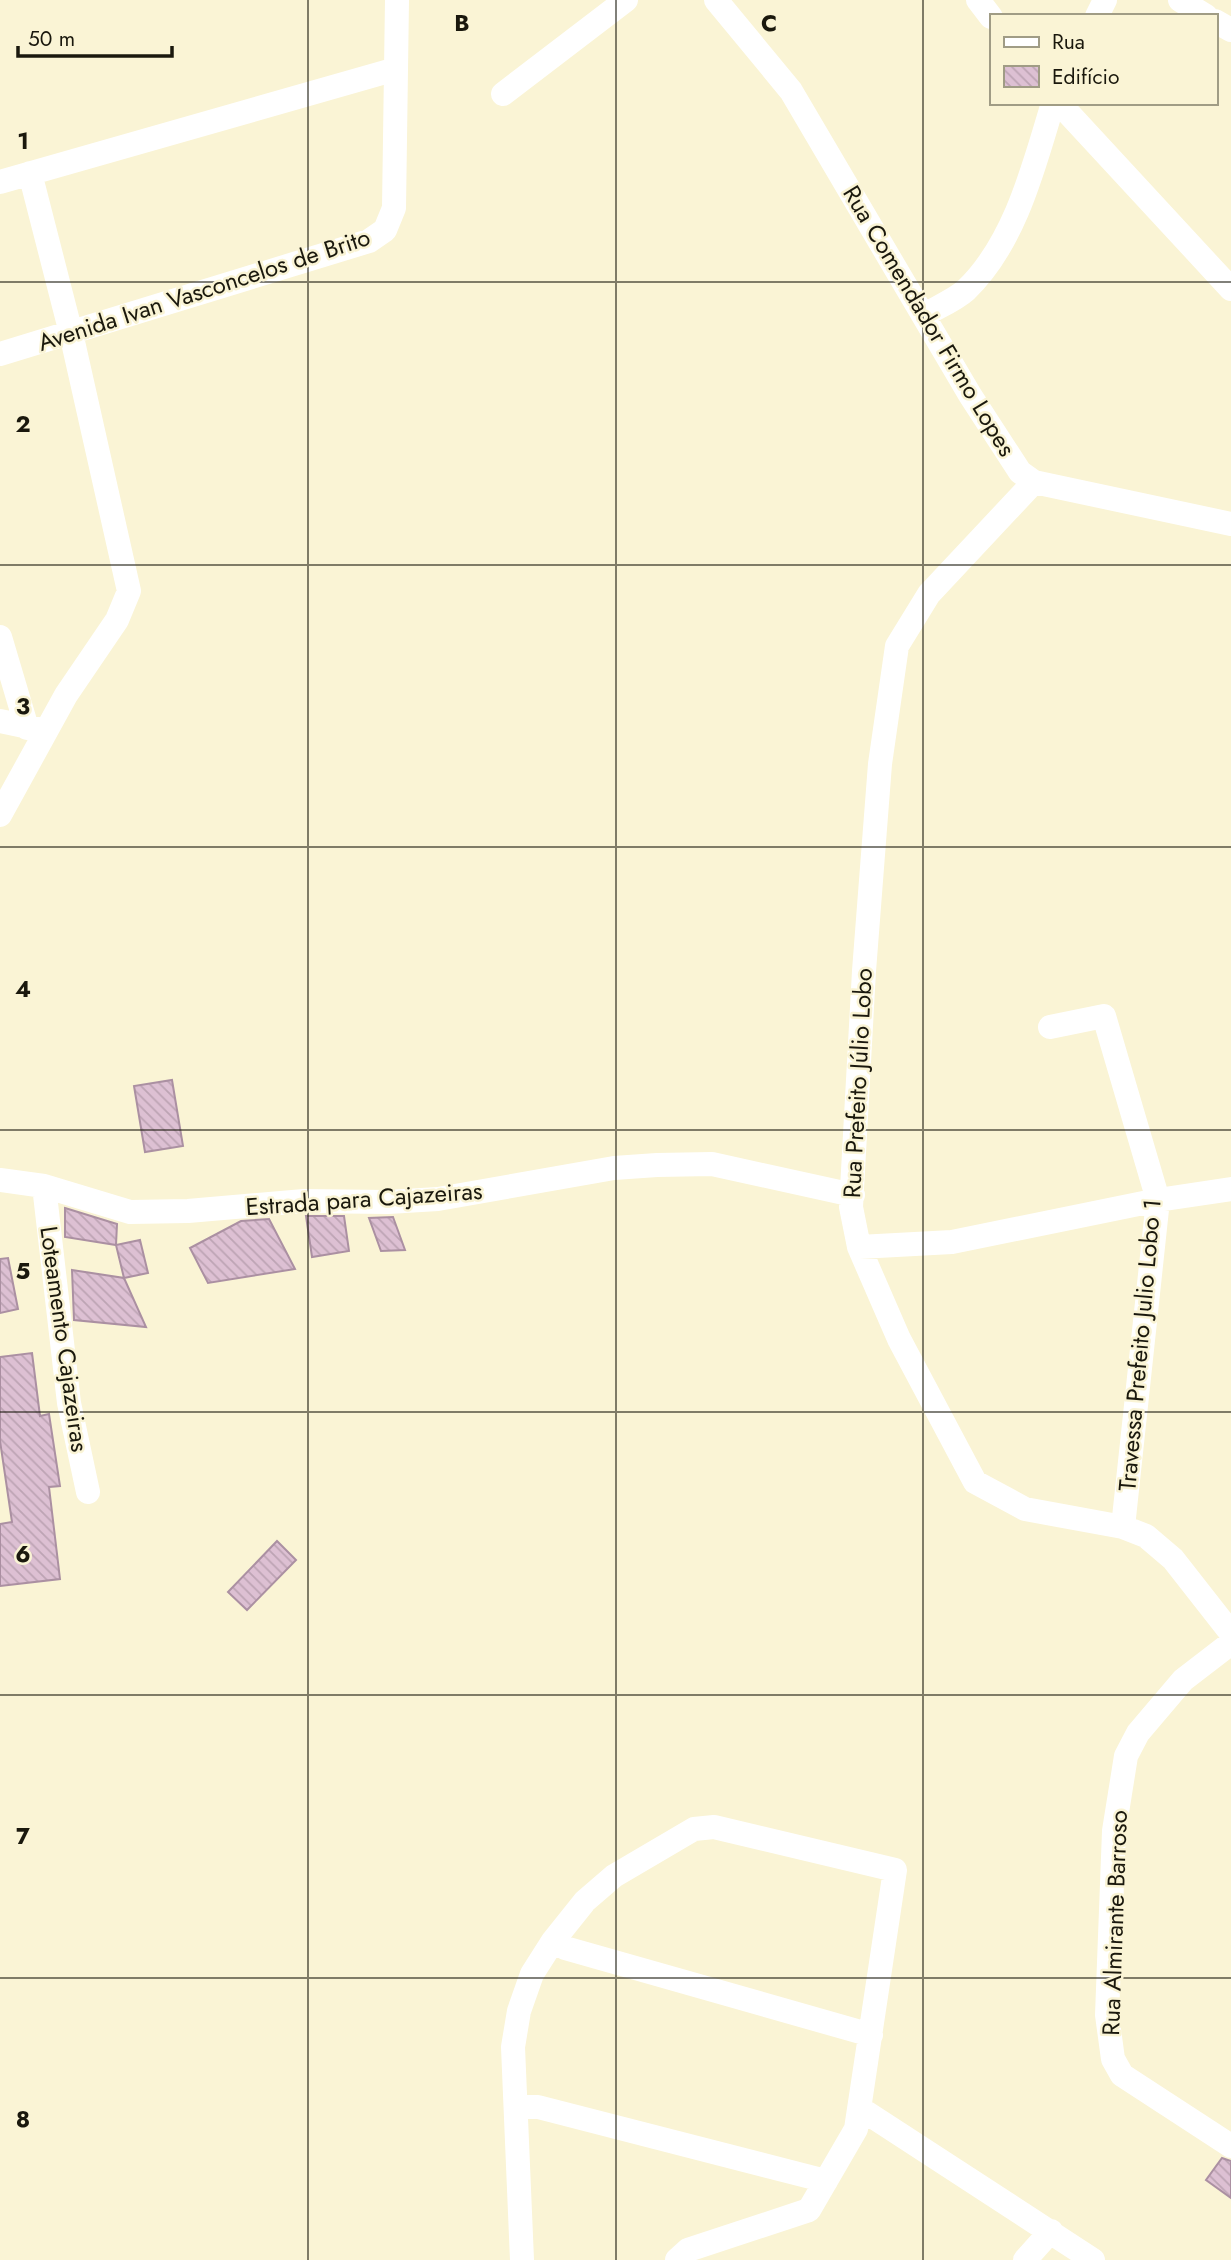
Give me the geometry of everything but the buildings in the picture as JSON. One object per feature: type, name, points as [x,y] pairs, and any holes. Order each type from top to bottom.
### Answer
[{"type":"street","name":"Avenida Ivan Vasconcelos de Brito","points":[[0,354],[369,241],[385,230],[394,208],[397,0]]},
{"type":"street","points":[[503,94],[625,0]]},
{"type":"street","name":"Rua Comendador Firmo Lopes","points":[[716,0],[791,91],[970,395],[1020,472],[1034,482]]},
{"type":"street","points":[[978,0],[990,16]]},
{"type":"street","points":[[1180,0],[1203,14]]},
{"type":"street","points":[[0,181],[396,69]]},
{"type":"street","points":[[924,315],[964,292],[988,266],[1006,233],[1027,182],[1052,105]]},
{"type":"street","points":[[1061,105],[1231,289]]},
{"type":"street","points":[[0,815],[36,729],[117,620],[129,591],[71,333],[30,173]]},
{"type":"street","points":[[1034,482],[1231,524]]},
{"type":"street","name":"Rua Prefeito Júlio Lobo","points":[[1034,482],[929,594],[897,646],[880,764],[864,971],[851,1207],[859,1247],[899,1339],[975,1482],[1026,1509],[1123,1527],[1146,1536],[1173,1559],[1231,1633]]},
{"type":"street","points":[[0,637],[36,729]]},
{"type":"street","points":[[0,721],[36,729]]},
{"type":"street","name":"Travessa Prefeito Julio Lobo 1","points":[[1050,1027],[1104,1016],[1158,1199],[1123,1527]]},
{"type":"street","name":"Estrada para Cajazeiras","points":[[0,1180],[44,1186],[130,1212],[188,1211],[304,1201],[388,1202],[438,1199],[614,1168],[712,1164],[853,1195]]},
{"type":"street","name":"Loteamento Cajazeiras","points":[[44,1186],[69,1403],[88,1492]]},
{"type":"street","points":[[859,1247],[952,1242],[1158,1199],[1231,1189]]},
{"type":"street","name":"Rua Almirante Barroso","points":[[1231,1643],[1183,1680],[1138,1733],[1126,1756],[1114,1831],[1107,2015],[1113,2059],[1122,2076],[1231,2146]]},
{"type":"street","points":[[522,2260],[513,2047],[519,2011],[532,1974],[553,1941],[585,1901],[614,1876],[694,1829],[714,1827],[895,1870],[856,2129],[809,2210],[688,2250],[677,2260]]},
{"type":"street","points":[[553,1941],[565,1948],[872,2035]]},
{"type":"street","points":[[516,2107],[538,2107],[826,2181]]},
{"type":"street","points":[[861,2109],[1093,2260]]},
{"type":"street","points":[[1026,2260],[1051,2231]]}]
